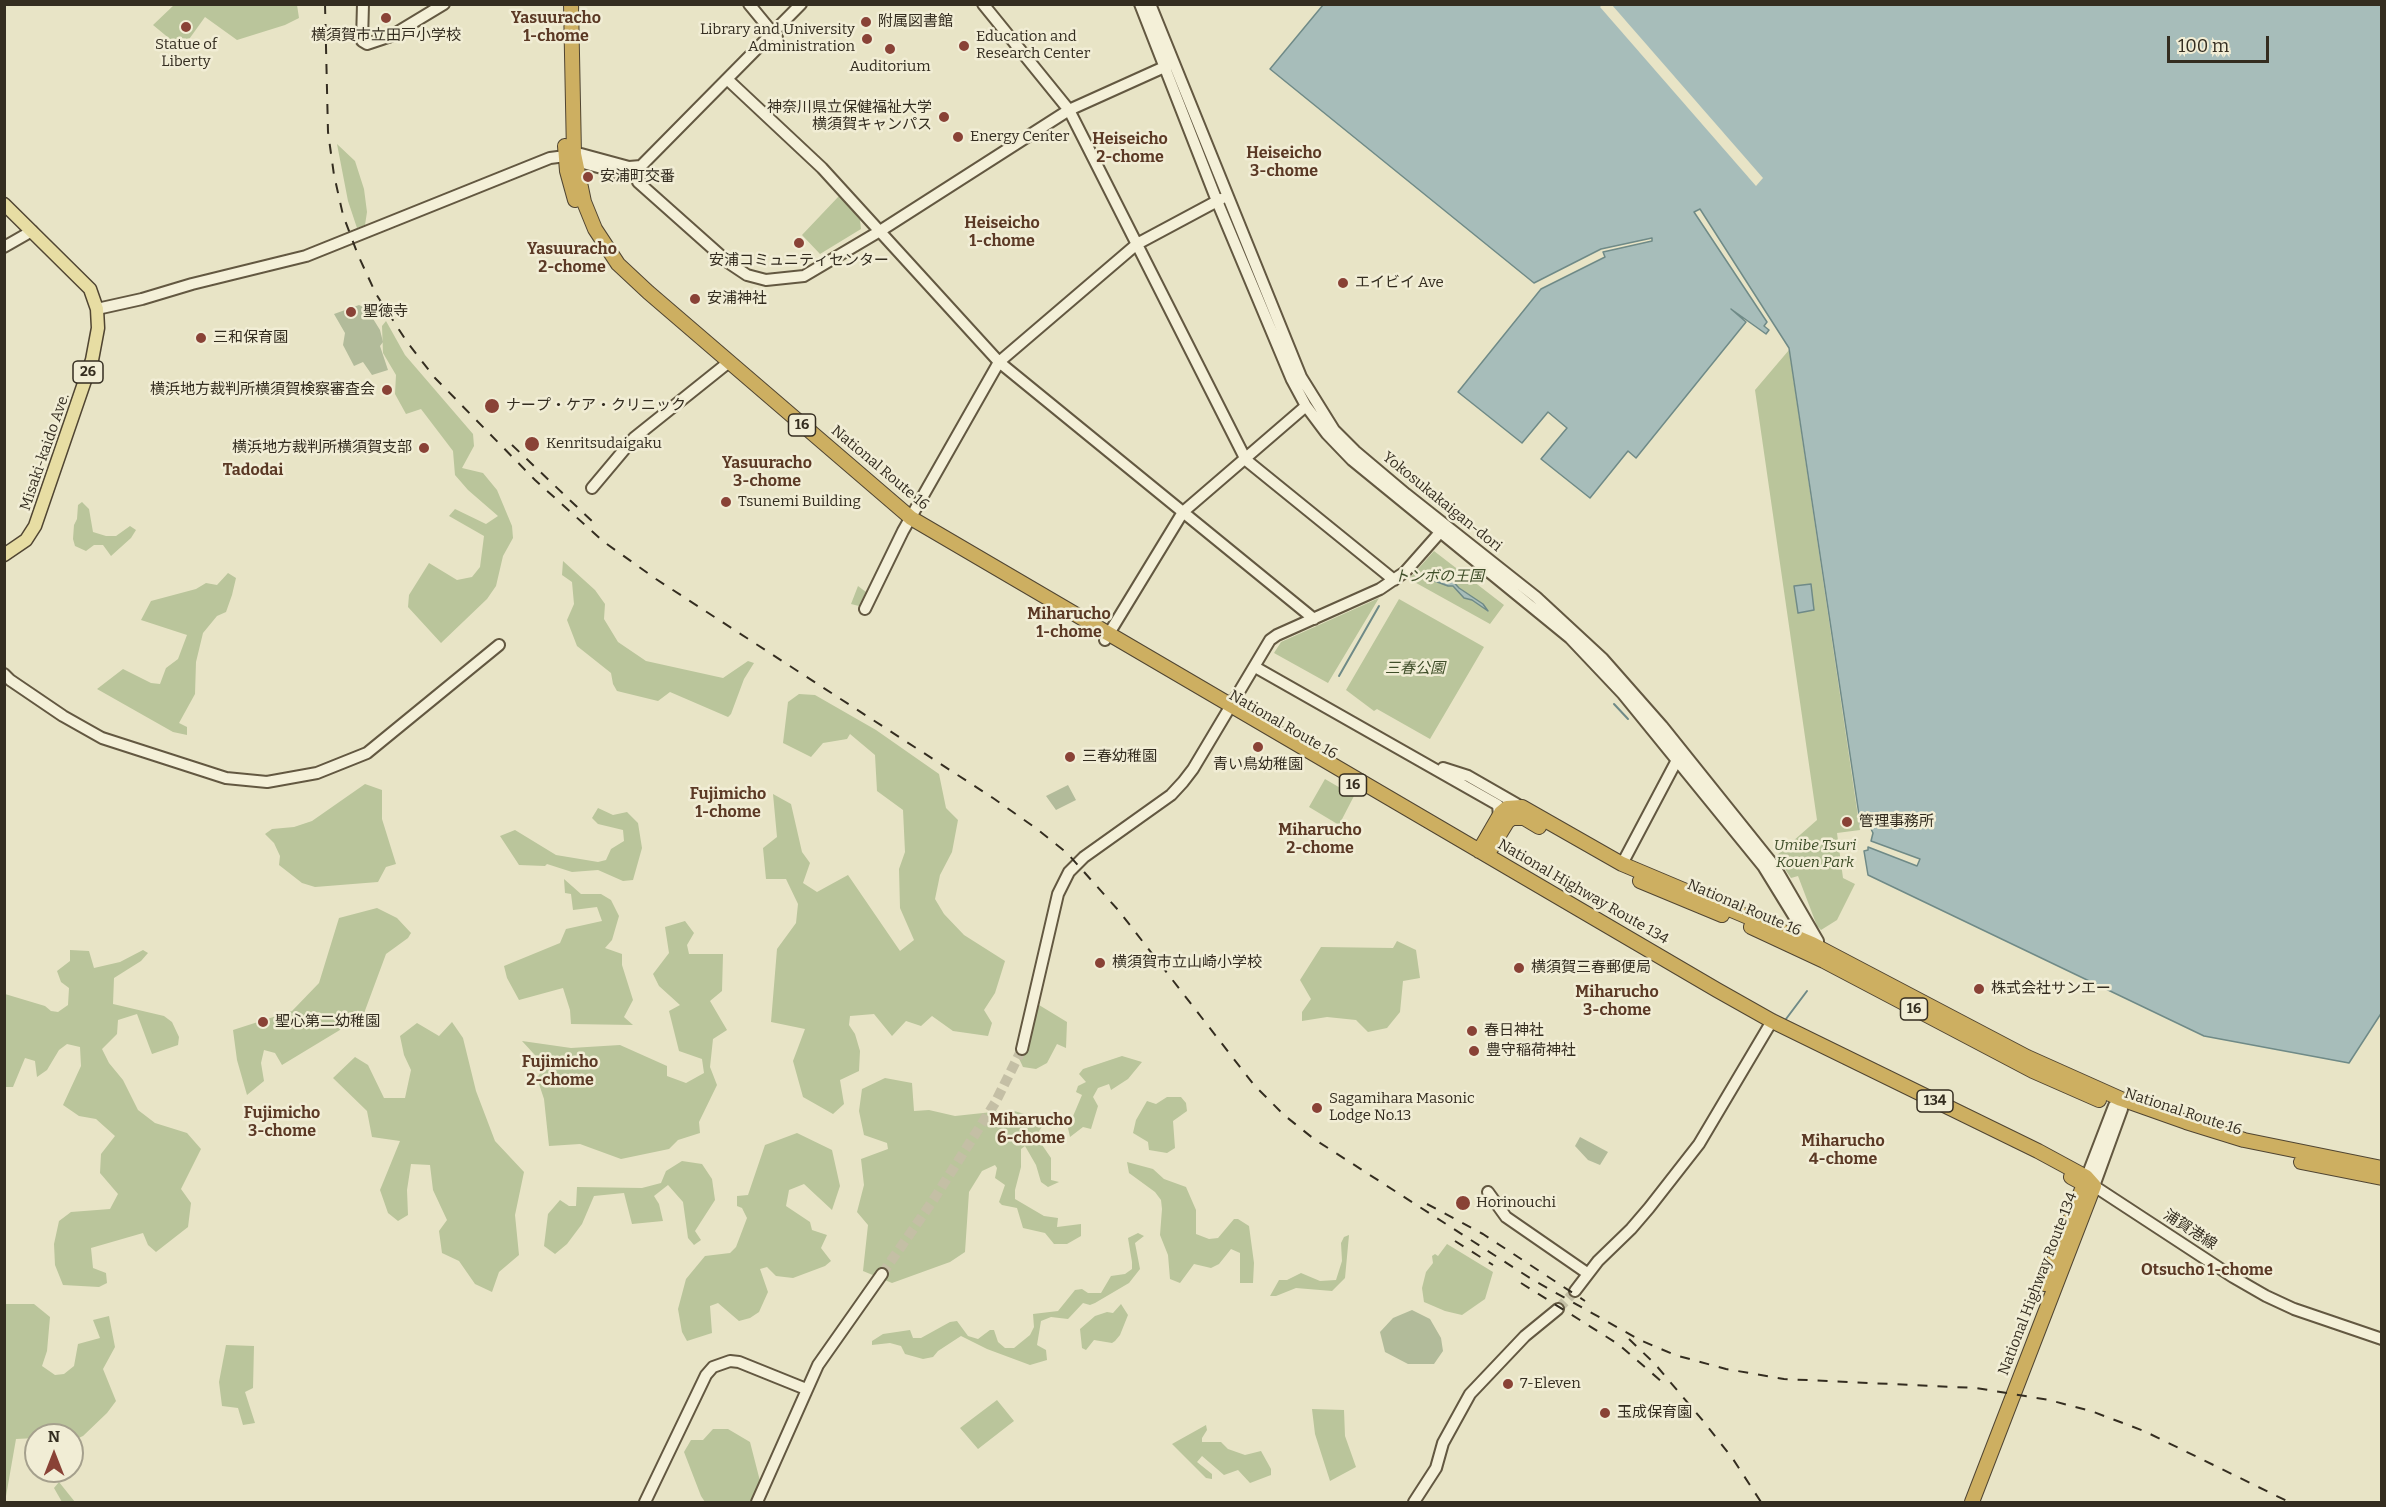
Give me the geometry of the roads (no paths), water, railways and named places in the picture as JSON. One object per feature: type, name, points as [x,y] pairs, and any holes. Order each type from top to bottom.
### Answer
[{"type":"highway","name":"National Route 16","points":[[563,4],[572,158],[584,202],[595,229],[618,264],[726,364],[909,521],[1482,855],[1507,822],[1515,817],[1524,818],[1619,871],[1826,957],[2034,1060],[2119,1105],[2193,1134],[2236,1147],[2382,1178]]},
{"type":"highway","name":"National Route 16","points":[[571,4],[572,158]]},
{"type":"highway","name":"National Route 16","points":[[1522,807],[1622,864],[1811,944],[1826,957]]},
{"type":"highway","points":[[1482,855],[1499,816],[1507,808],[1522,807]]},
{"type":"highway","name":"National Highway Route 134","points":[[1482,855],[1770,1025],[2038,1151],[2088,1182]]},
{"type":"highway","name":"National Route 16","points":[[2119,1105],[2244,1140],[2382,1168]]},
{"type":"highway","name":"National Highway Route 134","points":[[1964,1503],[2088,1182]]},
{"type":"highway","name":"National Highway Route 134","points":[[1972,1503],[2088,1182]]},
{"type":"main road","name":"Misaki-kaido Ave.","points":[[4,204],[90,289],[97,309],[98,328],[92,360],[35,526],[26,540],[4,555]]},
{"type":"street","points":[[363,4],[363,41],[367,44],[392,36],[444,4]]},
{"type":"street","points":[[750,4],[775,36]]},
{"type":"street","points":[[775,36],[801,4]]},
{"type":"street","points":[[572,158],[627,175],[639,170],[809,4]]},
{"type":"street","points":[[983,4],[1069,110],[1246,460],[1394,580]]},
{"type":"street","points":[[1140,4],[1169,65],[1292,380],[1306,406],[1327,434],[1352,460],[1443,529],[1570,638],[1623,694],[1763,866],[1811,944]]},
{"type":"street","points":[[1150,4],[1169,65]]},
{"type":"street","points":[[639,170],[639,182],[729,263],[747,276],[766,280],[804,276],[880,231],[1069,110],[1169,65]]},
{"type":"street","points":[[730,81],[822,168],[999,362],[1314,619]]},
{"type":"street","points":[[97,309],[306,255],[550,158],[616,163],[639,170]]},
{"type":"street","points":[[865,609],[909,521],[999,362],[1137,244],[1222,198]]},
{"type":"street","name":"Yokosukakaigan-dori","points":[[1222,198],[1301,377],[1334,429],[1355,451],[1443,529],[1553,612],[1611,667],[1662,726],[1775,867],[1826,957]]},
{"type":"street","points":[[4,247],[32,231]]},
{"type":"street","points":[[592,488],[634,438],[726,364]]},
{"type":"street","points":[[1106,637],[1183,512],[1306,406]]},
{"type":"street","points":[[1022,1049],[1058,894],[1065,877],[1084,857],[1171,795],[1193,769],[1270,640],[1380,589],[1405,572],[1443,529]]},
{"type":"street","points":[[4,674],[10,681],[63,716],[102,738],[226,778],[267,782],[317,773],[367,753],[499,645]]},
{"type":"street","points":[[1255,667],[1498,805],[1499,816]]},
{"type":"street","points":[[1622,864],[1677,760]]},
{"type":"street","points":[[1423,762],[1468,776],[1522,807]]},
{"type":"street","points":[[1575,1291],[1587,1273],[1637,1222],[1699,1144],[1770,1025]]},
{"type":"street","points":[[2088,1182],[2119,1105]]},
{"type":"street","name":"浦賀港線","points":[[2088,1182],[2266,1296],[2294,1309],[2382,1339]]},
{"type":"street","points":[[1488,1192],[1506,1217],[1587,1273]]},
{"type":"street","points":[[757,1503],[818,1365],[882,1274]]},
{"type":"street","points":[[1414,1503],[1436,1468],[1443,1443],[1470,1394],[1525,1336],[1558,1309]]},
{"type":"street","points":[[645,1503],[706,1375],[713,1367],[730,1361],[739,1362],[806,1389]]},
{"type":"water","points":[[1323,5],[2381,5],[2382,1012],[2349,1063],[2204,1036],[1868,875],[1864,851],[1868,850],[1868,847],[1917,866],[1920,859],[1871,841],[1873,833],[1870,827],[1861,828],[1789,348],[1700,209],[1694,212],[1767,322],[1764,326],[1769,330],[1766,334],[1731,309],[1746,322],[1636,458],[1628,451],[1590,498],[1541,459],[1567,428],[1548,412],[1522,443],[1458,392],[1541,289],[1605,257],[1603,252],[1652,241],[1652,238],[1601,249],[1534,283],[1270,69]]},
{"type":"water","points":[[1441,568],[1459,588],[1483,604],[1488,611],[1472,600],[1464,598],[1453,586],[1432,580],[1425,574]]},
{"type":"water","points":[[1811,584],[1814,610],[1798,613],[1794,586]]},
{"type":"waterway","points":[[1339,676],[1379,606]]},
{"type":"waterway","points":[[1614,704],[1628,719]]},
{"type":"waterway","points":[[1786,1019],[1807,991]]},
{"type":"tunnel","points":[[882,1274],[932,1202],[995,1103],[1022,1049]]},
{"type":"tunnel","points":[[1558,1309],[1575,1291]]},
{"type":"railway","points":[[325,4],[328,132],[343,215],[376,294],[407,342],[435,378],[535,480],[604,542],[656,579],[993,798],[1067,853],[1119,911],[1254,1085],[1284,1115],[1314,1139],[1533,1280],[1640,1340],[1675,1355],[1726,1369],[1784,1379],[1976,1388],[2049,1400],[2091,1411],[2144,1431],[2289,1502]]},
{"type":"railway","points":[[512,445],[595,524]]},
{"type":"railway","points":[[1427,1204],[1483,1234],[1585,1301]]},
{"type":"railway","points":[[1455,1241],[1493,1265]]},
{"type":"railway","points":[[1521,1283],[1618,1344],[1661,1381]]},
{"type":"railway","points":[[1629,1339],[1655,1364],[1704,1422],[1733,1459],[1761,1502]]},
{"type":"place","name":"横須賀市立田戸小学校","points":[[386,18]]},
{"type":"place","name":"附属図書館","points":[[866,22]]},
{"type":"place","name":"Statue of Liberty","points":[[186,27]]},
{"type":"place","name":"Library and University Administration","points":[[867,39]]},
{"type":"place","name":"Education and Research Center","points":[[964,46]]},
{"type":"place","name":"Auditorium","points":[[890,49]]},
{"type":"place","name":"神奈川県立保健福祉大学 横須賀キャンパス","points":[[944,117]]},
{"type":"place","name":"Energy Center","points":[[958,137]]},
{"type":"place","name":"安浦町交番","points":[[588,177]]},
{"type":"place","name":"安浦コミュニティセンター","points":[[799,243]]},
{"type":"place","name":"エイビイ Ave","points":[[1343,283]]},
{"type":"place","name":"安浦神社","points":[[695,299]]},
{"type":"place","name":"聖徳寺","points":[[351,312]]},
{"type":"place","name":"三和保育園","points":[[201,338]]},
{"type":"place","name":"横浜地方裁判所横須賀検察審査会","points":[[387,390]]},
{"type":"place","name":"ナープ・ケア・クリニック","points":[[492,406]]},
{"type":"place","name":"Kenritsudaigaku","points":[[532,444]]},
{"type":"place","name":"横浜地方裁判所横須賀支部","points":[[424,448]]},
{"type":"place","name":"Tsunemi Building","points":[[726,502]]},
{"type":"place","name":"青い鳥幼稚園","points":[[1258,747]]},
{"type":"place","name":"三春幼稚園","points":[[1070,757]]},
{"type":"place","name":"管理事務所","points":[[1847,822]]},
{"type":"place","name":"横須賀市立山崎小学校","points":[[1100,963]]},
{"type":"place","name":"横須賀三春郵便局","points":[[1519,968]]},
{"type":"place","name":"株式会社サンエー","points":[[1979,989]]},
{"type":"place","name":"聖心第二幼稚園","points":[[263,1022]]},
{"type":"place","name":"春日神社","points":[[1472,1031]]},
{"type":"place","name":"豊守稲荷神社","points":[[1474,1051]]},
{"type":"place","name":"Sagamihara Masonic Lodge No.13","points":[[1317,1108]]},
{"type":"place","name":"Horinouchi","points":[[1463,1203]]},
{"type":"place","name":"7-Eleven","points":[[1508,1384]]},
{"type":"place","name":"玉成保育園","points":[[1605,1413]]},
{"type":"district","name":"Yasuuracho 1-chome","points":[[556,28]]},
{"type":"district","name":"Heiseicho 2-chome","points":[[1130,149]]},
{"type":"district","name":"Heiseicho 3-chome","points":[[1284,163]]},
{"type":"district","name":"Heiseicho 1-chome","points":[[1002,233]]},
{"type":"district","name":"Yasuuracho 2-chome","points":[[572,259]]},
{"type":"district","name":"Tadodai","points":[[253,471]]},
{"type":"district","name":"Yasuuracho 3-chome","points":[[767,473]]},
{"type":"district","name":"Miharucho 1-chome","points":[[1069,624]]},
{"type":"district","name":"Fujimicho 1-chome","points":[[728,804]]},
{"type":"district","name":"Miharucho 2-chome","points":[[1320,840]]},
{"type":"district","name":"Miharucho 3-chome","points":[[1617,1002]]},
{"type":"district","name":"Fujimicho 2-chome","points":[[560,1072]]},
{"type":"district","name":"Fujimicho 3-chome","points":[[282,1123]]},
{"type":"district","name":"Miharucho 6-chome","points":[[1031,1130]]},
{"type":"district","name":"Miharucho 4-chome","points":[[1843,1151]]},
{"type":"district","name":"Otsucho 1-chome","points":[[2207,1271]]},
{"type":"park label","name":"トンボの王国","points":[[1439,577]]},
{"type":"park label","name":"三春公園","points":[[1415,669]]},
{"type":"park label","name":"Umibe Tsuri Kouen Park","points":[[1815,854]]}]
